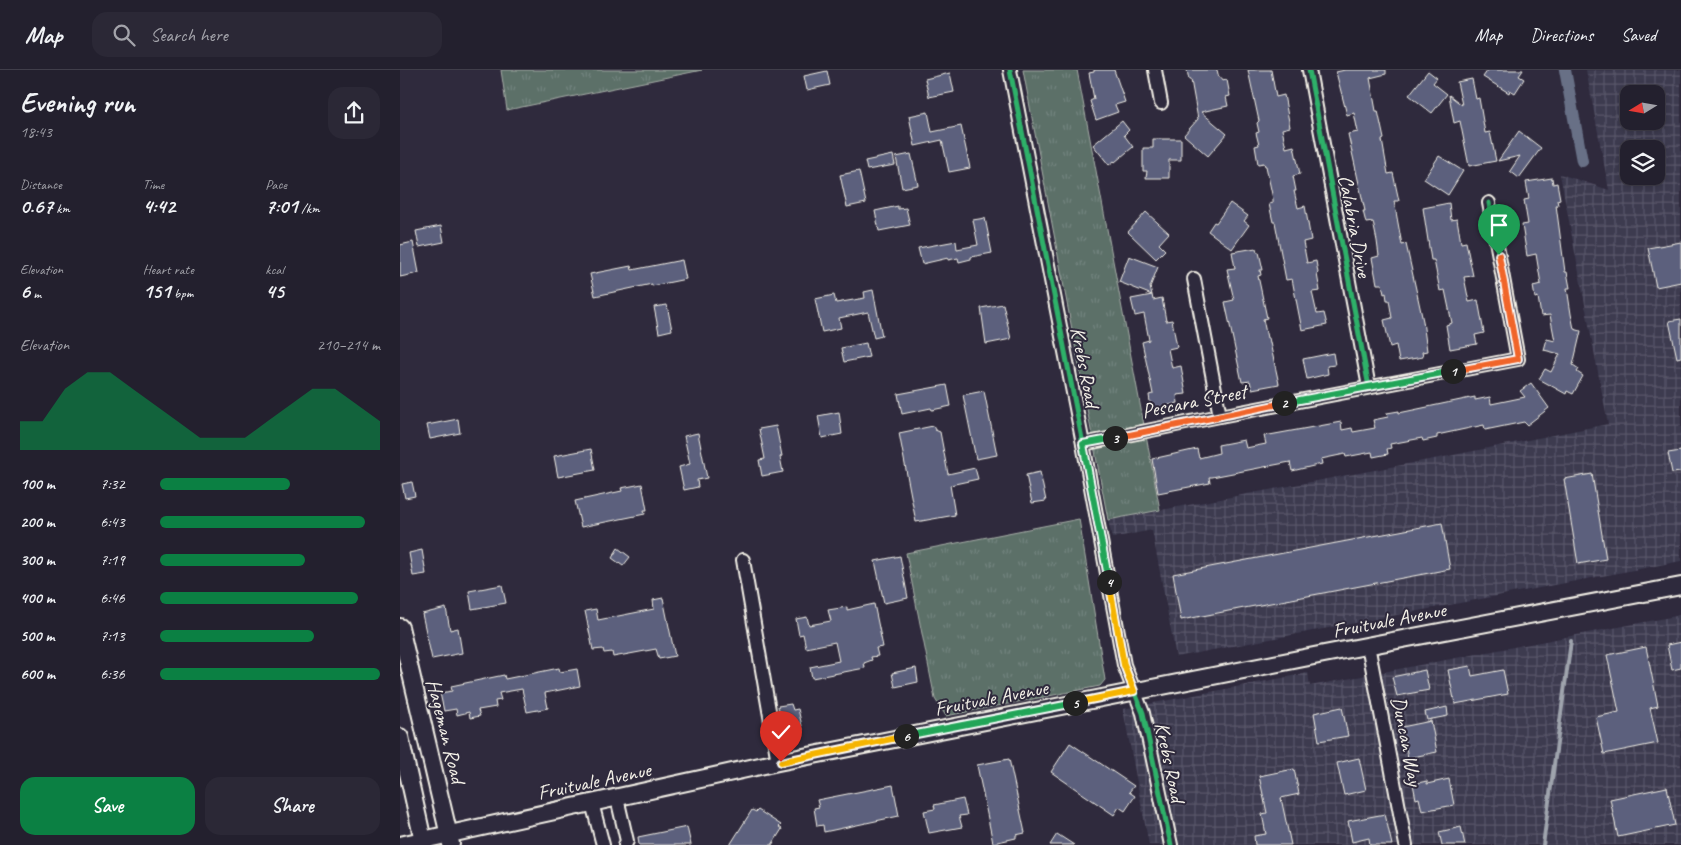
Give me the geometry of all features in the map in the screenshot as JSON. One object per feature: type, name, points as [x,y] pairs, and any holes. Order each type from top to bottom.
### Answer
[{"type":"main road","name":"Fruitvale Avenue","points":[[400,845],[451,840],[592,803],[778,762],[1368,645],[1681,586]]},
{"type":"main road","name":"Hageman Road","points":[[400,627],[405,665],[451,840]]},
{"type":"main road","points":[[400,737],[424,842]]},
{"type":"street","name":"Krebs Road","points":[[1010,70],[1124,665],[1143,714],[1171,845]]},
{"type":"street","points":[[1154,70],[1161,103]]},
{"type":"street","name":"Calabria Drive","points":[[1309,70],[1369,387]]},
{"type":"street","name":"Pescara Street","points":[[1083,444],[1518,359],[1489,203]]},
{"type":"street","points":[[1194,279],[1220,416]]},
{"type":"street","points":[[743,560],[778,762]]},
{"type":"street","name":"Duncan Way","points":[[1368,645],[1406,845]]},
{"type":"street","points":[[617,798],[627,841],[626,845]]},
{"type":"street","points":[[592,803],[602,845]]},
{"type":"shaded area","points":[[1586,70],[1681,70],[1681,561],[1176,657],[1152,530],[1112,538],[1108,520],[1439,458],[1608,424],[1560,174],[1609,190]]},
{"type":"shaded area","points":[[1681,615],[1681,845],[1149,845],[1123,709],[1308,673],[1310,686]]},
{"type":"green space","points":[[501,70],[702,70],[507,110]]},
{"type":"green space","points":[[1023,70],[1077,70],[1160,510],[1108,520]]},
{"type":"green space","points":[[1079,519],[1105,680],[1100,686],[946,716],[935,699],[906,553]]},
{"type":"building","points":[[1094,70],[1114,70],[1125,102],[1115,105],[1118,112],[1096,120],[1090,101],[1094,99],[1089,73],[1094,72]]},
{"type":"building","points":[[1187,70],[1217,70],[1222,81],[1227,80],[1230,96],[1226,97],[1228,106],[1201,112],[1227,134],[1208,156],[1184,135],[1198,119],[1191,80],[1189,80]]},
{"type":"building","points":[[1248,70],[1271,70],[1276,97],[1284,95],[1290,127],[1282,129],[1286,148],[1294,146],[1300,174],[1293,176],[1296,191],[1294,191],[1298,208],[1305,206],[1311,240],[1303,242],[1307,263],[1316,261],[1318,273],[1320,291],[1312,292],[1317,314],[1324,313],[1327,325],[1302,330],[1292,279],[1286,280],[1275,222],[1273,222],[1269,204],[1273,203],[1273,199],[1266,166],[1264,163],[1258,164],[1255,146],[1259,145],[1256,133],[1259,132],[1257,123],[1259,121]]},
{"type":"building","points":[[1345,70],[1386,70],[1386,74],[1370,78],[1376,111],[1378,111],[1384,139],[1382,140],[1388,174],[1393,173],[1399,201],[1394,201],[1402,245],[1406,244],[1423,321],[1427,351],[1422,352],[1423,357],[1399,361],[1396,345],[1390,347],[1384,320],[1392,318],[1389,300],[1387,300],[1386,293],[1384,294],[1382,284],[1377,284],[1372,258],[1379,256],[1377,241],[1373,222],[1366,223],[1348,134],[1358,132],[1354,113],[1347,115],[1336,72]]},
{"type":"building","points":[[1488,70],[1523,70],[1519,76],[1524,79],[1515,93],[1510,90],[1509,93],[1483,77]]},
{"type":"building","points":[[827,71],[830,85],[807,90],[804,76]]},
{"type":"building","points":[[1428,71],[1437,78],[1433,83],[1447,94],[1432,113],[1409,95]]},
{"type":"building","points":[[950,73],[954,92],[929,97],[925,79]]},
{"type":"building","points":[[1472,79],[1476,99],[1479,98],[1485,133],[1490,132],[1496,161],[1469,166],[1460,121],[1454,123],[1449,95],[1462,105],[1457,82]]},
{"type":"building","points":[[928,112],[932,132],[961,126],[970,168],[949,172],[942,140],[915,146],[909,116]]},
{"type":"building","points":[[1122,121],[1129,130],[1124,135],[1133,147],[1109,165],[1093,145]]},
{"type":"building","points":[[1519,131],[1541,148],[1519,178],[1510,171],[1520,156],[1498,161]]},
{"type":"building","points":[[1153,139],[1181,139],[1181,160],[1169,160],[1169,178],[1146,178],[1147,171],[1143,171],[1143,148],[1153,148]]},
{"type":"building","points":[[911,154],[918,185],[902,188],[896,157]]},
{"type":"building","points":[[893,155],[895,165],[867,170],[865,161]]},
{"type":"building","points":[[1439,156],[1463,171],[1448,195],[1424,179]]},
{"type":"building","points":[[859,171],[866,203],[847,207],[840,175]]},
{"type":"building","points":[[1552,178],[1553,184],[1557,183],[1560,199],[1557,200],[1558,205],[1556,205],[1565,272],[1567,272],[1570,288],[1567,288],[1571,314],[1574,329],[1581,331],[1573,365],[1579,369],[1577,372],[1583,376],[1573,394],[1567,391],[1566,394],[1539,379],[1545,369],[1551,372],[1560,354],[1544,350],[1547,339],[1555,341],[1550,315],[1541,316],[1538,297],[1535,298],[1533,286],[1541,284],[1536,254],[1527,256],[1522,225],[1528,224],[1524,200],[1529,199],[1526,182]]},
{"type":"building","points":[[1230,203],[1248,216],[1244,221],[1249,225],[1232,249],[1208,231]]},
{"type":"building","points":[[1449,203],[1451,220],[1457,219],[1461,243],[1466,242],[1473,276],[1464,277],[1469,302],[1478,300],[1484,333],[1475,335],[1477,344],[1450,349],[1446,325],[1452,323],[1445,290],[1440,291],[1434,260],[1431,260],[1423,208]]},
{"type":"building","points":[[898,206],[898,209],[906,208],[910,225],[879,231],[875,211]]},
{"type":"building","points":[[1146,212],[1169,233],[1159,244],[1165,250],[1156,259],[1128,232]]},
{"type":"building","points":[[985,218],[992,253],[971,257],[971,259],[959,262],[958,258],[948,260],[948,258],[922,264],[918,248],[956,241],[957,249],[978,245],[973,220]]},
{"type":"building","points":[[441,226],[444,242],[419,247],[416,231]]},
{"type":"building","points":[[413,242],[419,273],[400,277],[400,245]]},
{"type":"building","points":[[1681,242],[1681,282],[1656,287],[1648,248]]},
{"type":"building","points":[[1256,248],[1257,252],[1259,252],[1263,270],[1260,270],[1261,275],[1258,276],[1267,318],[1263,319],[1279,384],[1252,389],[1250,381],[1242,382],[1225,302],[1234,300],[1227,269],[1235,268],[1232,252]]},
{"type":"building","points":[[1129,256],[1158,267],[1150,287],[1152,295],[1119,282]]},
{"type":"building","points":[[682,260],[686,279],[595,296],[590,274],[631,266],[632,270]]},
{"type":"building","points":[[873,290],[882,336],[874,338],[868,312],[839,318],[841,328],[822,332],[815,299],[834,295],[836,303],[865,298],[864,292]]},
{"type":"building","points":[[1152,295],[1153,300],[1162,298],[1166,321],[1172,320],[1177,347],[1168,349],[1172,368],[1181,366],[1186,394],[1177,395],[1178,403],[1151,409],[1149,395],[1153,394],[1142,342],[1149,340],[1144,314],[1135,316],[1131,299]]},
{"type":"building","points":[[1003,304],[1011,339],[986,344],[981,308]]},
{"type":"building","points":[[667,305],[672,330],[659,333],[654,307]]},
{"type":"building","points":[[1681,319],[1681,357],[1677,358],[1669,321]]},
{"type":"building","points":[[866,343],[869,357],[844,362],[841,348]]},
{"type":"building","points":[[1333,353],[1335,365],[1327,366],[1328,374],[1307,379],[1303,359]]},
{"type":"building","points":[[1531,383],[1549,408],[1527,425],[1524,422],[1485,430],[1484,425],[1437,435],[1437,438],[1423,441],[1422,438],[1390,444],[1391,448],[1387,449],[1388,454],[1373,457],[1372,452],[1346,457],[1345,454],[1321,459],[1322,464],[1292,471],[1290,462],[1209,477],[1210,483],[1158,493],[1152,459],[1197,449],[1199,458],[1219,453],[1218,445],[1244,440],[1246,448],[1266,444],[1264,436],[1341,422],[1342,430],[1352,428],[1353,432],[1375,428],[1373,420],[1388,417],[1387,413],[1399,411],[1399,413],[1475,397],[1475,400],[1490,397],[1491,404],[1525,397],[1520,391]]},
{"type":"building","points":[[947,385],[951,406],[902,414],[898,394]]},
{"type":"building","points":[[984,391],[997,455],[976,459],[963,395]]},
{"type":"building","points":[[839,412],[842,434],[822,438],[818,416]]},
{"type":"building","points":[[458,419],[460,433],[430,439],[427,425]]},
{"type":"building","points":[[776,426],[783,472],[762,476],[759,460],[765,459],[759,429]]},
{"type":"building","points":[[933,426],[935,430],[940,432],[948,474],[975,468],[978,479],[950,485],[955,515],[916,522],[899,433]]},
{"type":"building","points":[[698,433],[707,478],[697,480],[698,487],[684,490],[679,467],[690,464],[684,436]]},
{"type":"building","points":[[591,449],[595,470],[558,477],[554,456]]},
{"type":"building","points":[[1681,451],[1681,472],[1672,473],[1668,453]]},
{"type":"building","points":[[1040,472],[1046,501],[1032,503],[1026,475]]},
{"type":"building","points":[[1592,474],[1606,559],[1578,564],[1564,479]]},
{"type":"building","points":[[412,482],[415,496],[405,498],[402,484]]},
{"type":"building","points":[[642,484],[647,510],[644,510],[645,514],[581,527],[575,501],[622,491],[621,488]]},
{"type":"building","points":[[1442,523],[1450,569],[1181,620],[1173,574]]},
{"type":"building","points":[[618,548],[630,557],[623,566],[612,558]]},
{"type":"building","points":[[422,550],[426,574],[413,576],[409,553]]},
{"type":"building","points":[[900,556],[908,598],[884,603],[875,561]]},
{"type":"building","points":[[502,585],[506,603],[472,609],[469,591]]},
{"type":"building","points":[[663,598],[675,656],[659,659],[656,649],[613,657],[612,652],[604,653],[603,649],[593,650],[585,611],[596,609],[598,620],[654,609],[653,600]]},
{"type":"building","points":[[874,604],[883,647],[876,648],[878,656],[871,657],[872,660],[864,663],[865,668],[812,678],[810,667],[839,661],[835,642],[806,648],[803,634],[799,635],[796,619],[807,617],[809,625],[831,621],[828,610],[847,607],[847,610]]},
{"type":"building","points":[[446,608],[450,630],[458,628],[462,653],[432,659],[422,614]]},
{"type":"building","points":[[1681,642],[1681,668],[1672,670],[1667,645]]},
{"type":"building","points":[[1646,647],[1658,706],[1650,708],[1658,743],[1604,754],[1596,717],[1619,712],[1607,655]]},
{"type":"building","points":[[1470,666],[1472,676],[1503,670],[1508,694],[1455,704],[1448,670]]},
{"type":"building","points":[[559,668],[560,672],[577,669],[580,686],[545,693],[548,708],[527,712],[522,689],[499,693],[501,700],[495,701],[496,707],[478,710],[480,716],[470,718],[469,712],[457,715],[456,709],[444,711],[440,693],[452,691],[451,686],[504,675],[505,679]]},
{"type":"building","points":[[916,668],[918,682],[895,687],[892,673]]},
{"type":"building","points":[[1425,670],[1429,690],[1397,696],[1392,677]]},
{"type":"building","points":[[791,704],[793,710],[798,709],[803,730],[782,734],[778,706]]},
{"type":"building","points":[[1342,707],[1348,736],[1319,741],[1314,713]]},
{"type":"building","points":[[1447,707],[1448,716],[1427,720],[1425,712]]},
{"type":"building","points":[[1431,721],[1437,752],[1408,758],[1402,727]]},
{"type":"building","points":[[1070,743],[1134,786],[1129,792],[1135,796],[1125,811],[1119,807],[1114,815],[1051,772]]},
{"type":"building","points":[[1359,758],[1366,790],[1344,795],[1337,763]]},
{"type":"building","points":[[1009,759],[1025,833],[1016,835],[1016,838],[993,843],[977,765]]},
{"type":"building","points":[[1294,769],[1299,794],[1281,798],[1291,845],[1255,845],[1254,836],[1266,834],[1262,814],[1267,813],[1259,776]]},
{"type":"building","points":[[1449,779],[1454,805],[1422,811],[1419,798],[1416,799],[1413,784],[1427,781],[1427,784]]},
{"type":"building","points":[[893,785],[899,816],[824,832],[823,825],[817,826],[814,808],[819,807],[817,800]]},
{"type":"building","points":[[1667,787],[1675,825],[1618,837],[1610,799]]},
{"type":"building","points":[[963,799],[967,815],[959,816],[962,827],[929,833],[924,811],[935,809],[934,805]]},
{"type":"building","points":[[752,810],[756,812],[758,810],[781,825],[779,827],[782,829],[772,845],[730,845]]},
{"type":"building","points":[[1385,814],[1392,845],[1370,845],[1369,838],[1352,842],[1348,821]]},
{"type":"building","points":[[687,827],[691,845],[639,845],[638,837]]},
{"type":"building","points":[[1461,827],[1465,845],[1442,845],[1439,832]]},
{"type":"building","points":[[1057,834],[1074,845],[1050,845]]},
{"type":"waterway","points":[[1565,70],[1582,161]]},
{"type":"waterway","points":[[1543,845],[1571,641]]},
{"type":"cycle path","points":[[1010,70],[1124,665],[1143,713],[1171,845]]},
{"type":"cycle path","points":[[1309,70],[1369,387]]},
{"type":"cycle path","points":[[1083,444],[1518,359],[1489,203]]},
{"type":"route","points":[[781,762],[1134,691],[1124,665],[1083,444],[1518,359],[1499,255]]}]
